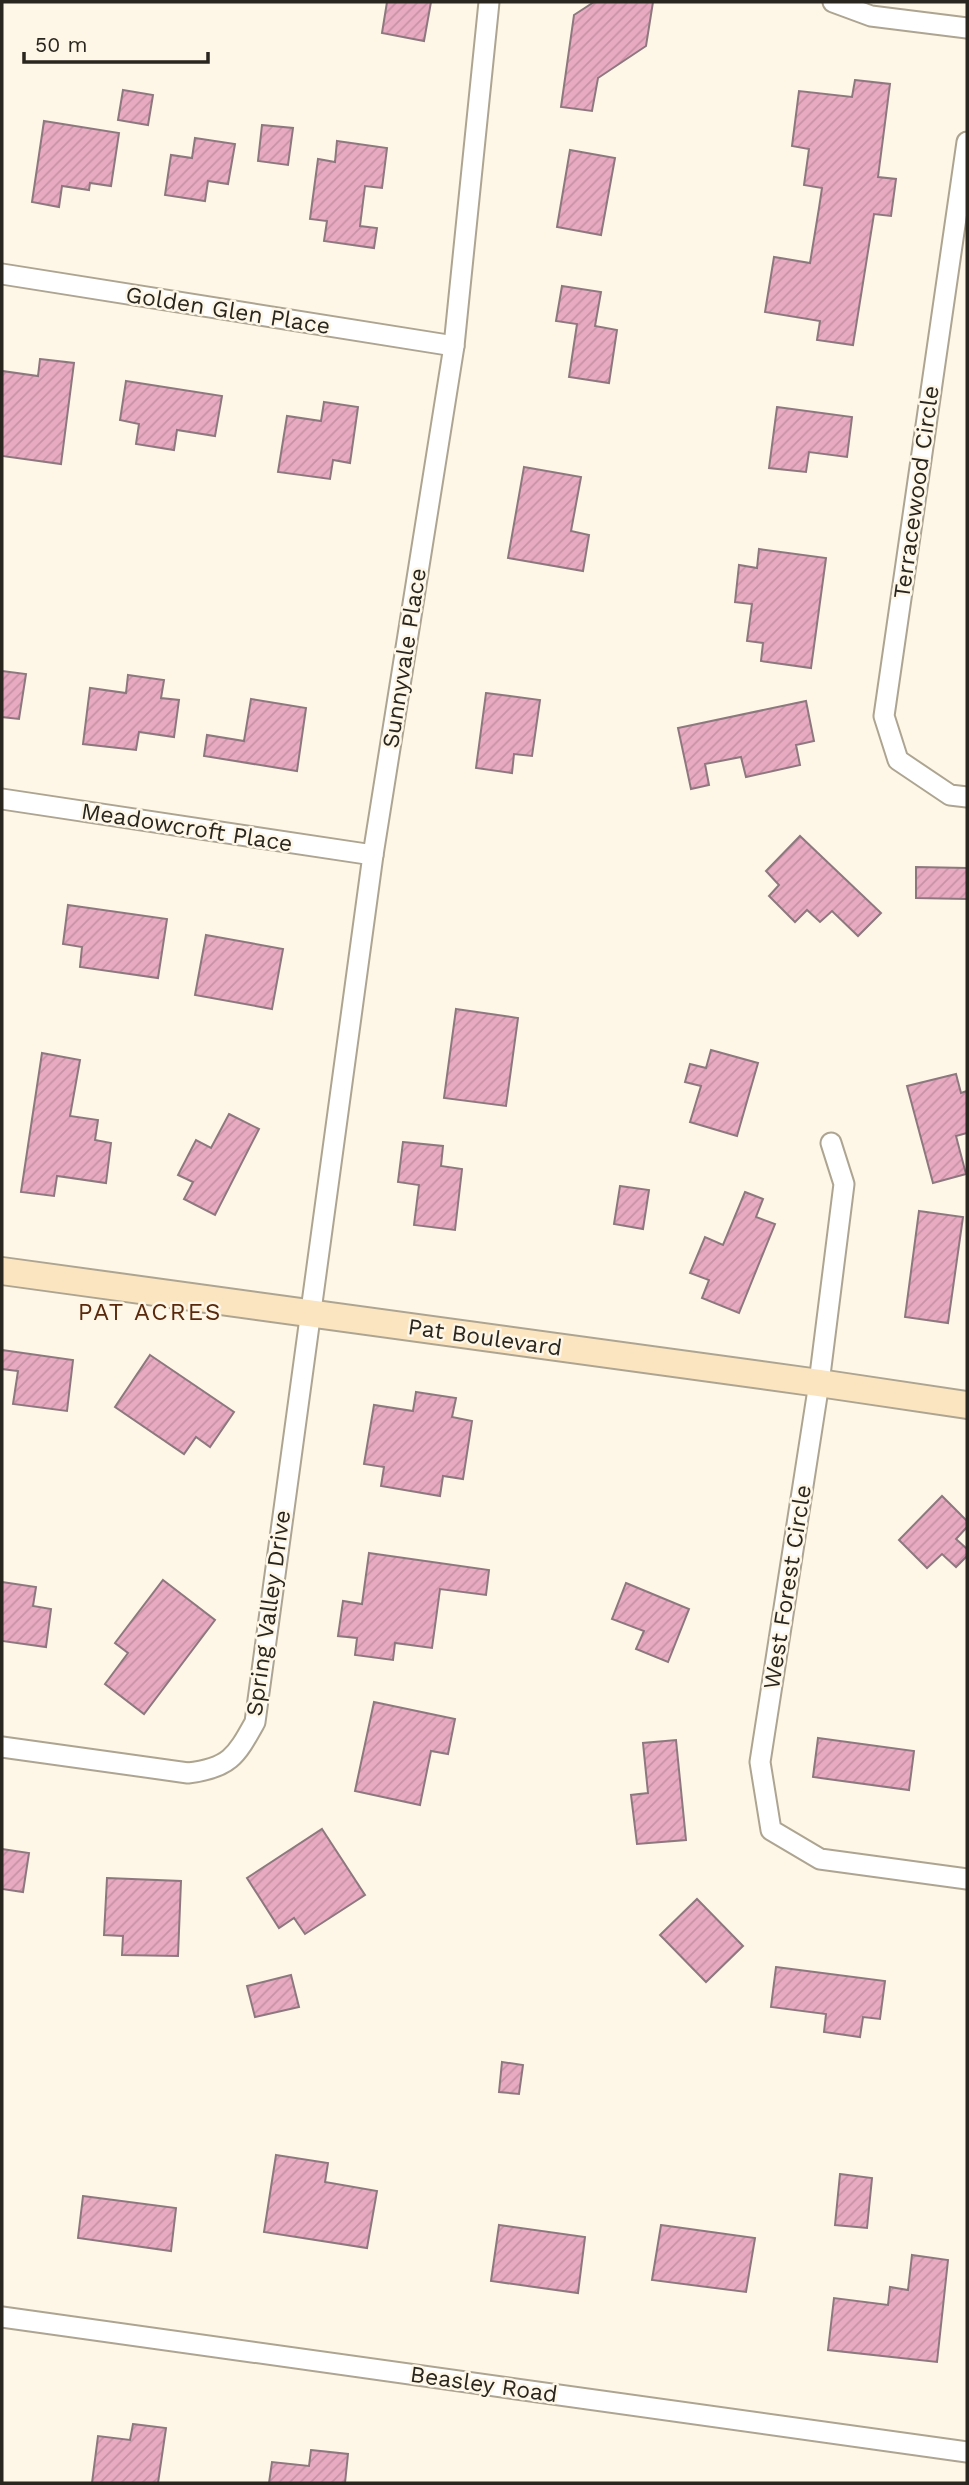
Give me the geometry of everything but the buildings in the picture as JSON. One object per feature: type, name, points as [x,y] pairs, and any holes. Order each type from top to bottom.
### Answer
[{"type":"street","name":"Sunnyvale Place","points":[[310,1313],[373,855],[454,346],[489,2]]},
{"type":"street","points":[[833,2],[871,16],[967,28]]},
{"type":"street","name":"Terracewood Circle","points":[[967,142],[884,716],[898,760],[950,795],[967,797]]},
{"type":"street","name":"Golden Glen Place","points":[[2,274],[454,346]]},
{"type":"street","name":"Meadowcroft Place","points":[[2,799],[373,855]]},
{"type":"street","name":"West Forest Circle","points":[[831,1143],[844,1184],[819,1382],[760,1762],[771,1830],[820,1859],[967,1879]]},
{"type":"street","name":"Pat Boulevard","points":[[2,1271],[819,1382],[967,1405]]},
{"type":"street","name":"Spring Valley Drive","points":[[2,1747],[188,1773],[212,1770],[237,1754],[255,1721],[310,1313]]},
{"type":"street","name":"Beasley Road","points":[[2,2317],[967,2452]]},
{"type":"district","name":"PAT ACRES","points":[[150,1312]]}]
